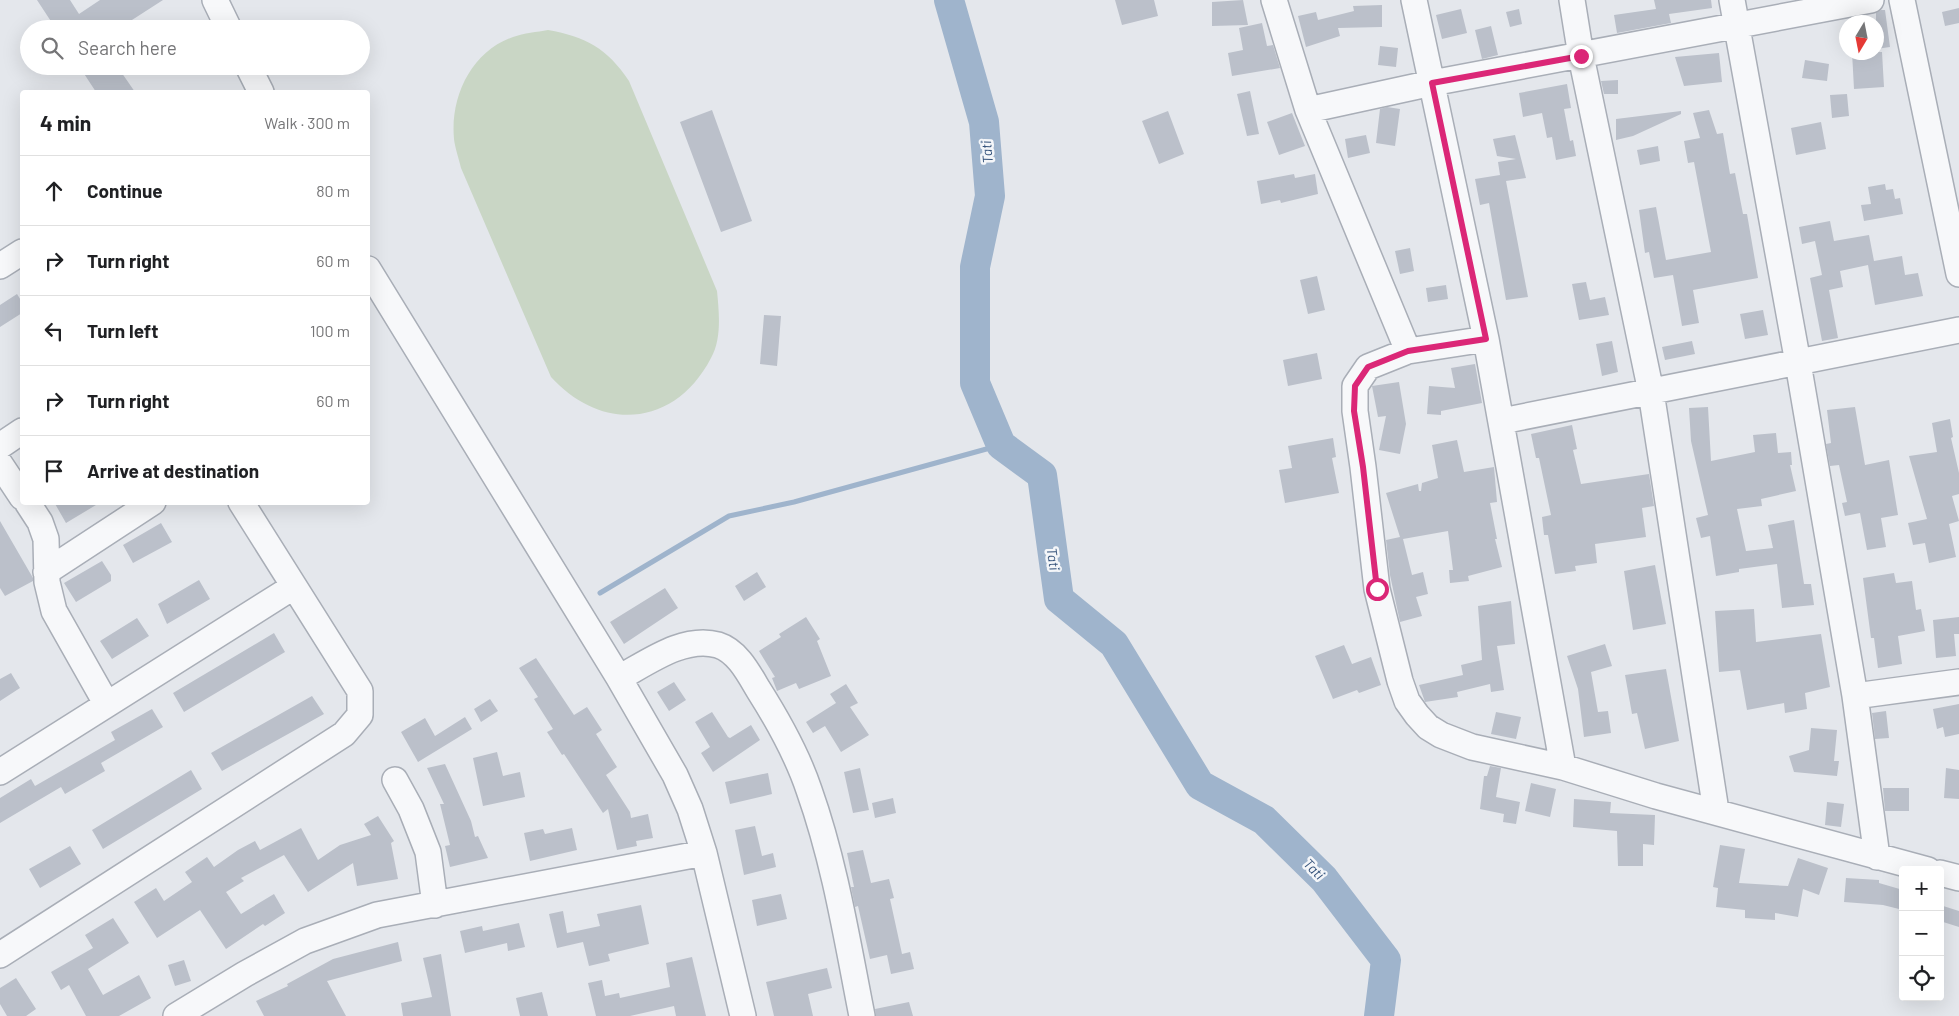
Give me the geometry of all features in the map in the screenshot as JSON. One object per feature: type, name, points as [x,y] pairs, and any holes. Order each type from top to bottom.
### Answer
[{"type":"street","points":[[215,0],[225,20]]},
{"type":"street","points":[[1274,0],[1308,110],[1408,351]]},
{"type":"street","points":[[1414,0],[1502,421],[1563,767]]},
{"type":"street","points":[[1572,0],[1581,56],[1651,392],[1716,811]]},
{"type":"street","points":[[1732,0],[1798,362],[1855,696],[1876,857]]},
{"type":"street","points":[[1308,110],[1432,83],[1738,27],[1871,0]]},
{"type":"street","points":[[1902,0],[1959,274]]},
{"type":"street","points":[[252,75],[260,90]]},
{"type":"street","points":[[0,266],[20,253]]},
{"type":"street","points":[[370,272],[619,678],[675,775],[690,809],[704,853],[743,1016]]},
{"type":"street","points":[[1502,421],[1959,330]]},
{"type":"street","points":[[1486,339],[1408,351],[1368,367],[1355,386],[1354,398],[1377,589],[1400,682],[1407,701],[1417,714],[1428,727],[1441,735],[1472,747],[1563,767],[1656,796],[1912,866]]},
{"type":"street","points":[[0,446],[20,432]]},
{"type":"street","points":[[0,464],[20,493]]},
{"type":"street","points":[[29,505],[40,522],[46,539],[46,572],[49,597],[54,611],[106,703]]},
{"type":"street","points":[[46,572],[148,505]]},
{"type":"street","points":[[0,955],[344,734],[360,715],[360,692],[243,505]]},
{"type":"street","points":[[0,772],[106,703],[294,587]]},
{"type":"street","points":[[619,678],[684,645],[716,644],[728,649],[737,657],[771,710],[809,788],[830,854],[862,1016]]},
{"type":"street","points":[[1855,696],[1959,682]]},
{"type":"street","points":[[395,780],[411,808],[428,852],[435,905]]},
{"type":"street","points":[[176,1016],[244,974],[305,941],[376,915],[704,853]]},
{"type":"street","points":[[1944,874],[1959,878]]},
{"type":"green space","points":[[548,30],[574,36],[604,52],[629,81],[717,291],[718,334],[711,358],[696,381],[678,398],[658,409],[637,414],[615,414],[592,407],[571,395],[551,377],[461,168],[455,142],[454,123],[456,107],[460,92],[475,64],[486,53],[513,37]]},
{"type":"building","points":[[37,0],[70,0],[79,14],[100,0],[163,0],[132,20],[50,20]]},
{"type":"building","points":[[1115,0],[1154,0],[1158,16],[1122,25]]},
{"type":"building","points":[[1243,0],[1248,25],[1212,26],[1212,2]]},
{"type":"building","points":[[1654,0],[1711,0],[1712,8],[1669,14],[1671,23],[1617,33],[1614,15],[1656,9]]},
{"type":"building","points":[[1382,5],[1382,27],[1338,28],[1340,36],[1306,47],[1298,16],[1316,12],[1318,20],[1354,11],[1353,6]]},
{"type":"building","points":[[1959,8],[1959,23],[1945,26],[1942,12]]},
{"type":"building","points":[[1461,9],[1467,33],[1442,39],[1436,15]]},
{"type":"building","points":[[1519,9],[1522,24],[1510,27],[1506,12]]},
{"type":"building","points":[[1885,10],[1890,47],[1884,48],[1884,15],[1876,15],[1876,13]]},
{"type":"building","points":[[1262,23],[1267,46],[1273,45],[1280,68],[1232,76],[1228,53],[1243,50],[1239,28]]},
{"type":"building","points":[[1491,26],[1498,55],[1482,59],[1475,30]]},
{"type":"building","points":[[1380,46],[1398,48],[1396,67],[1378,65]]},
{"type":"building","points":[[1719,53],[1722,82],[1684,86],[1675,57]]},
{"type":"building","points":[[1805,60],[1829,64],[1827,81],[1802,78]]},
{"type":"building","points":[[1852,60],[1882,60],[1884,87],[1854,89]]},
{"type":"building","points":[[85,75],[123,75],[134,90],[95,90]]},
{"type":"building","points":[[1618,80],[1618,94],[1604,94],[1601,81]]},
{"type":"building","points":[[1567,84],[1571,108],[1564,109],[1570,141],[1573,140],[1576,156],[1556,160],[1552,137],[1547,138],[1542,113],[1523,117],[1519,93]]},
{"type":"building","points":[[1250,91],[1259,134],[1247,136],[1237,94]]},
{"type":"building","points":[[1847,94],[1849,116],[1832,118],[1830,95]]},
{"type":"building","points":[[1387,107],[1400,109],[1395,146],[1376,143],[1380,109]]},
{"type":"building","points":[[712,110],[752,221],[721,232],[680,122]]},
{"type":"building","points":[[1709,110],[1717,134],[1723,133],[1730,174],[1735,173],[1743,214],[1747,214],[1758,278],[1693,290],[1699,323],[1682,326],[1673,275],[1654,278],[1649,252],[1645,253],[1639,210],[1656,207],[1666,260],[1711,252],[1694,162],[1688,163],[1684,141],[1700,138],[1693,113]]},
{"type":"building","points":[[1168,111],[1184,154],[1159,164],[1142,121]]},
{"type":"building","points":[[1681,111],[1681,114],[1633,136],[1616,140],[1616,119]]},
{"type":"building","points":[[1292,113],[1305,146],[1279,155],[1267,122]]},
{"type":"building","points":[[1821,122],[1826,149],[1796,155],[1791,128]]},
{"type":"building","points":[[1366,135],[1370,153],[1348,158],[1345,139]]},
{"type":"building","points":[[1515,135],[1526,178],[1506,181],[1528,297],[1506,300],[1489,203],[1480,205],[1475,179],[1500,175],[1498,162],[1516,159],[1497,156],[1493,139]]},
{"type":"building","points":[[1658,146],[1660,161],[1640,165],[1637,150]]},
{"type":"building","points":[[1294,174],[1295,178],[1315,174],[1318,194],[1281,203],[1280,200],[1261,204],[1257,181]]},
{"type":"building","points":[[1885,184],[1886,190],[1893,189],[1895,199],[1900,198],[1903,214],[1864,221],[1861,205],[1871,204],[1868,187]]},
{"type":"building","points":[[1830,221],[1834,241],[1869,235],[1874,261],[1902,256],[1905,275],[1918,273],[1923,296],[1875,305],[1868,265],[1840,271],[1843,287],[1829,290],[1838,338],[1822,341],[1810,278],[1822,275],[1815,241],[1802,244],[1799,227]]},
{"type":"building","points":[[1410,248],[1414,271],[1400,274],[1395,251]]},
{"type":"building","points":[[1317,276],[1325,310],[1308,314],[1300,280]]},
{"type":"building","points":[[1586,282],[1590,300],[1605,297],[1609,315],[1579,320],[1572,284]]},
{"type":"building","points":[[1446,285],[1448,299],[1428,302],[1426,288]]},
{"type":"building","points":[[17,294],[20,299],[20,314],[0,327],[0,305]]},
{"type":"building","points":[[1763,310],[1768,335],[1745,339],[1740,314]]},
{"type":"building","points":[[764,315],[781,316],[777,366],[760,364]]},
{"type":"building","points":[[1612,341],[1618,372],[1602,376],[1596,344]]},
{"type":"building","points":[[1692,341],[1695,354],[1665,360],[1662,347]]},
{"type":"building","points":[[1317,353],[1322,379],[1288,386],[1283,360]]},
{"type":"building","points":[[1475,364],[1482,403],[1441,411],[1441,415],[1427,414],[1429,386],[1455,388],[1451,368]]},
{"type":"building","points":[[1399,382],[1406,424],[1400,454],[1379,450],[1386,416],[1378,417],[1372,386]]},
{"type":"building","points":[[1708,407],[1711,461],[1755,452],[1753,435],[1776,433],[1778,453],[1791,452],[1792,465],[1790,465],[1796,491],[1761,499],[1762,506],[1737,509],[1746,551],[1773,548],[1768,525],[1794,520],[1804,584],[1811,584],[1814,605],[1782,608],[1777,564],[1739,569],[1739,572],[1716,576],[1710,536],[1701,538],[1696,518],[1708,515],[1691,441],[1689,408]]},
{"type":"building","points":[[1855,407],[1865,465],[1889,460],[1898,515],[1881,518],[1886,547],[1867,550],[1860,513],[1845,516],[1842,503],[1847,502],[1839,465],[1830,466],[1826,444],[1831,443],[1827,410]]},
{"type":"building","points":[[1950,419],[1953,437],[1951,438],[1959,473],[1959,494],[1952,496],[1959,521],[1949,524],[1956,557],[1929,563],[1925,543],[1913,545],[1908,523],[1927,519],[1909,456],[1937,452],[1932,423]]},
{"type":"building","points":[[1572,425],[1577,449],[1573,450],[1581,484],[1649,474],[1654,506],[1642,508],[1646,537],[1595,544],[1597,563],[1575,566],[1576,571],[1555,574],[1548,535],[1544,535],[1542,517],[1551,515],[1539,458],[1536,458],[1531,434]]},
{"type":"building","points":[[1333,438],[1336,457],[1332,458],[1339,493],[1285,503],[1279,470],[1292,468],[1288,446]]},
{"type":"building","points":[[1457,440],[1464,472],[1494,467],[1497,502],[1490,503],[1497,539],[1495,539],[1502,567],[1468,576],[1469,581],[1450,583],[1449,570],[1453,570],[1448,531],[1403,539],[1412,575],[1423,572],[1428,594],[1416,597],[1422,616],[1400,622],[1390,575],[1386,540],[1400,537],[1386,493],[1418,484],[1419,491],[1421,491],[1422,483],[1438,478],[1432,445]]},
{"type":"building","points":[[56,505],[96,505],[66,523]]},
{"type":"building","points":[[0,521],[33,578],[33,581],[5,596],[0,588]]},
{"type":"building","points":[[161,523],[172,542],[133,563],[123,545]]},
{"type":"building","points":[[102,561],[111,575],[111,581],[76,602],[64,583]]},
{"type":"building","points":[[1655,565],[1666,624],[1633,630],[1624,571]]},
{"type":"building","points":[[757,572],[766,587],[744,601],[735,586]]},
{"type":"building","points":[[1894,573],[1896,583],[1912,581],[1916,610],[1921,609],[1925,631],[1898,636],[1902,664],[1878,668],[1874,638],[1871,638],[1863,578]]},
{"type":"building","points":[[199,580],[210,599],[167,624],[158,604]]},
{"type":"building","points":[[665,588],[678,608],[624,644],[610,622]]},
{"type":"building","points":[[1511,601],[1515,644],[1497,646],[1504,690],[1491,692],[1490,684],[1457,692],[1458,697],[1425,702],[1419,685],[1463,675],[1461,665],[1482,660],[1478,606]]},
{"type":"building","points":[[1754,609],[1756,642],[1821,634],[1830,687],[1805,693],[1807,709],[1785,713],[1784,703],[1747,710],[1740,670],[1719,672],[1715,611]]},
{"type":"building","points":[[806,617],[820,639],[817,641],[831,676],[799,689],[796,683],[777,691],[772,678],[775,677],[759,651],[781,637],[779,634]]},
{"type":"building","points":[[1959,617],[1959,634],[1954,634],[1956,656],[1936,658],[1933,620]]},
{"type":"building","points":[[137,618],[149,636],[112,659],[100,641]]},
{"type":"building","points":[[274,633],[285,652],[184,712],[173,693]]},
{"type":"building","points":[[1605,644],[1612,666],[1591,672],[1598,712],[1608,711],[1611,733],[1584,737],[1578,689],[1567,656]]},
{"type":"building","points":[[1344,645],[1352,664],[1371,657],[1381,685],[1359,693],[1357,690],[1333,699],[1315,656]]},
{"type":"building","points":[[536,658],[574,715],[587,707],[602,730],[596,734],[617,767],[606,775],[630,812],[631,818],[648,814],[653,838],[636,841],[637,846],[617,850],[608,809],[603,813],[547,732],[553,729],[534,699],[538,697],[519,668]]},
{"type":"building","points":[[1666,669],[1679,741],[1645,749],[1637,713],[1632,714],[1625,675]]},
{"type":"building","points":[[11,673],[20,688],[0,701],[0,679]]},
{"type":"building","points":[[674,682],[686,700],[669,711],[657,692]]},
{"type":"building","points":[[846,684],[858,703],[850,707],[869,735],[841,752],[825,726],[813,733],[806,722],[836,703],[830,694]]},
{"type":"building","points":[[312,696],[324,714],[222,771],[211,753]]},
{"type":"building","points":[[490,699],[498,711],[481,722],[474,709]]},
{"type":"building","points":[[1959,704],[1959,734],[1945,737],[1943,727],[1937,729],[1933,709]]},
{"type":"building","points":[[152,709],[163,727],[101,763],[105,771],[65,794],[61,787],[0,823],[0,798],[31,779],[35,786],[115,740],[111,732]]},
{"type":"building","points":[[1886,711],[1889,738],[1875,739],[1872,713]]},
{"type":"building","points":[[712,712],[728,737],[730,738],[751,725],[760,740],[713,772],[701,753],[710,747],[695,722]]},
{"type":"building","points":[[1496,712],[1521,717],[1516,739],[1491,734]]},
{"type":"building","points":[[465,717],[472,729],[418,762],[401,732],[425,718],[435,736]]},
{"type":"building","points":[[1811,728],[1837,730],[1834,761],[1839,761],[1837,776],[1794,772],[1789,756],[1809,750]]},
{"type":"building","points":[[497,752],[503,776],[520,772],[525,797],[483,806],[473,758]]},
{"type":"building","points":[[445,764],[471,821],[475,837],[478,836],[488,858],[450,867],[445,846],[450,845],[440,804],[444,804],[427,768]]},
{"type":"building","points":[[1490,766],[1501,768],[1496,797],[1520,802],[1516,824],[1503,822],[1504,814],[1480,809],[1484,776],[1487,776]]},
{"type":"building","points":[[860,768],[869,810],[853,813],[844,772]]},
{"type":"building","points":[[1946,768],[1959,770],[1959,799],[1944,798]]},
{"type":"building","points":[[191,770],[202,789],[103,849],[92,830]]},
{"type":"building","points":[[768,773],[772,794],[730,804],[725,782]]},
{"type":"building","points":[[1531,783],[1556,789],[1550,817],[1525,811]]},
{"type":"building","points":[[1883,788],[1909,788],[1909,811],[1885,811]]},
{"type":"building","points":[[893,798],[896,813],[875,818],[872,803]]},
{"type":"building","points":[[1574,799],[1611,802],[1610,813],[1655,815],[1654,845],[1643,844],[1643,866],[1618,866],[1617,831],[1573,827]]},
{"type":"building","points":[[1827,802],[1844,804],[1841,827],[1825,825]]},
{"type":"building","points":[[378,816],[394,841],[391,843],[398,879],[357,886],[353,863],[308,892],[284,855],[241,878],[244,881],[226,892],[241,914],[274,894],[285,913],[265,926],[263,924],[226,949],[200,910],[157,938],[134,902],[156,888],[164,901],[192,882],[185,872],[207,857],[214,867],[238,850],[255,841],[260,850],[301,828],[318,860],[340,845],[371,835],[364,824]]},
{"type":"building","points":[[755,826],[762,856],[773,853],[776,867],[744,875],[735,830]]},
{"type":"building","points":[[572,828],[577,850],[530,861],[524,833],[543,829],[545,834]]},
{"type":"building","points":[[1720,845],[1745,849],[1739,883],[1788,886],[1798,858],[1828,868],[1819,895],[1803,889],[1798,917],[1775,913],[1775,920],[1745,918],[1745,910],[1716,907],[1718,888],[1713,887]]},
{"type":"building","points":[[70,846],[81,864],[40,888],[29,869]]},
{"type":"building","points":[[863,850],[871,883],[889,879],[894,898],[890,899],[902,954],[910,952],[914,969],[891,974],[887,955],[870,959],[858,906],[855,907],[851,887],[854,887],[847,853]]},
{"type":"building","points":[[1846,878],[1879,880],[1879,883],[1899,889],[1899,909],[1883,905],[1844,902]]},
{"type":"building","points":[[781,894],[787,919],[757,926],[752,900]]},
{"type":"building","points":[[641,905],[649,944],[608,954],[610,961],[589,966],[583,942],[557,948],[549,914],[563,911],[567,933],[600,926],[597,914]]},
{"type":"building","points":[[1944,906],[1959,911],[1959,927],[1944,922]]},
{"type":"building","points":[[113,918],[129,943],[88,969],[103,995],[139,975],[151,998],[119,1016],[86,1016],[69,985],[61,990],[51,972],[93,948],[85,935]]},
{"type":"building","points":[[519,923],[525,947],[508,951],[507,943],[465,953],[460,931],[482,926],[483,931]]},
{"type":"building","points":[[398,942],[402,961],[327,981],[346,1016],[264,1016],[256,1001],[288,986],[287,984],[333,959]]},
{"type":"building","points":[[441,954],[451,1016],[403,1016],[401,1003],[432,997],[423,958]]},
{"type":"building","points":[[692,957],[706,1016],[676,1016],[674,1006],[630,1016],[596,1016],[588,983],[602,980],[605,996],[619,993],[620,998],[670,987],[666,963]]},
{"type":"building","points":[[184,960],[191,981],[175,986],[168,965]]},
{"type":"building","points":[[827,968],[832,988],[808,994],[813,1016],[774,1016],[766,982]]},
{"type":"building","points":[[16,978],[36,1009],[26,1016],[7,1016],[0,1004],[0,988]]},
{"type":"building","points":[[542,992],[548,1016],[520,1016],[516,998]]},
{"type":"building","points":[[909,1002],[913,1016],[876,1016],[875,1009]]},
{"type":"waterway","name":"Tati","points":[[949,0],[984,122],[990,196],[975,267],[975,383],[1001,445],[1042,475],[1059,599],[1114,644],[1200,785],[1264,820],[1324,879],[1386,960],[1379,1016]]},
{"type":"waterway","points":[[600,593],[729,516],[794,502],[1001,445]]},
{"type":"route","points":[[1377,589],[1370,543],[1363,467],[1354,411],[1355,386],[1368,367],[1377,362],[1408,351],[1486,339],[1432,83],[1581,56]]}]
